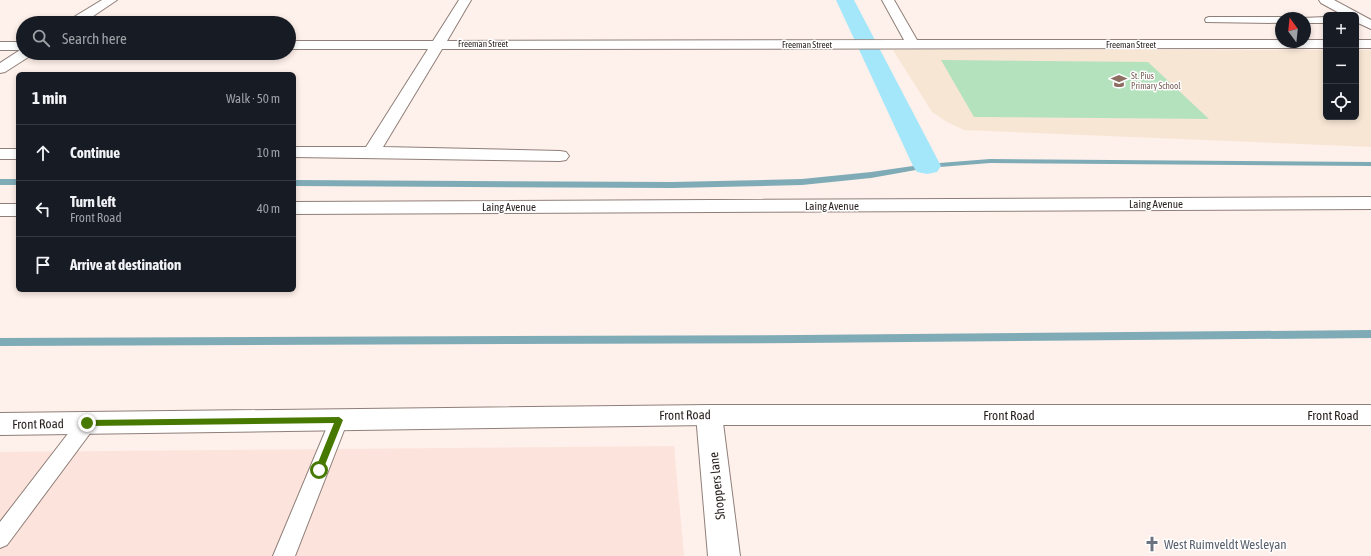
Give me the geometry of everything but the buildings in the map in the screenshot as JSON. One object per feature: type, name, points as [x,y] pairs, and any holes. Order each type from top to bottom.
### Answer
[{"type":"street","points":[[85,16],[111,0]]},
{"type":"street","points":[[371,152],[465,0]]},
{"type":"street","points":[[888,0],[913,45]]},
{"type":"street","points":[[1325,0],[1361,19]]},
{"type":"street","name":"Freeman Street","points":[[296,45],[1323,44]]},
{"type":"street","points":[[1359,44],[1371,44]]},
{"type":"street","points":[[0,46],[16,46]]},
{"type":"street","points":[[0,69],[16,59]]},
{"type":"street","points":[[296,152],[560,156]]},
{"type":"street","points":[[0,154],[16,154]]},
{"type":"street","name":"Laing Avenue","points":[[296,208],[1371,203]]},
{"type":"street","points":[[0,210],[16,210]]},
{"type":"street","name":"Front Road","points":[[0,424],[709,415],[1369,418]]},
{"type":"street","name":"Shoppers lane","points":[[709,415],[724,556]]},
{"type":"lane","points":[[1209,20],[1275,20]]},
{"type":"lane","points":[[1311,20],[1323,20]]},
{"type":"lane","points":[[284,556],[339,420]]},
{"type":"lane","points":[[0,538],[87,423]]},
{"type":"shaded area","name":"St. Pius Primary School","points":[[893,50],[1323,50],[1323,120],[1359,120],[1359,50],[1371,50],[1371,147],[964,130],[947,122],[932,112]]},
{"type":"shaded area","points":[[674,446],[684,556],[0,556],[0,452]]},
{"type":"green space","points":[[941,60],[1148,62],[1209,119],[974,117]]},
{"type":"waterway","points":[[845,0],[927,166]]},
{"type":"waterway","points":[[296,183],[672,185],[802,182],[871,175],[927,166],[990,161],[1371,164]]},
{"type":"waterway","points":[[0,182],[16,182]]},
{"type":"waterway","points":[[0,342],[800,339],[1371,334]]},
{"type":"place","name":"St. Pius Primary School","points":[[1119,81]]},
{"type":"place","name":"West Ruimveldt Wesleyan","points":[[1152,544]]},
{"type":"route","points":[[87,423],[339,420],[319,470]]}]
